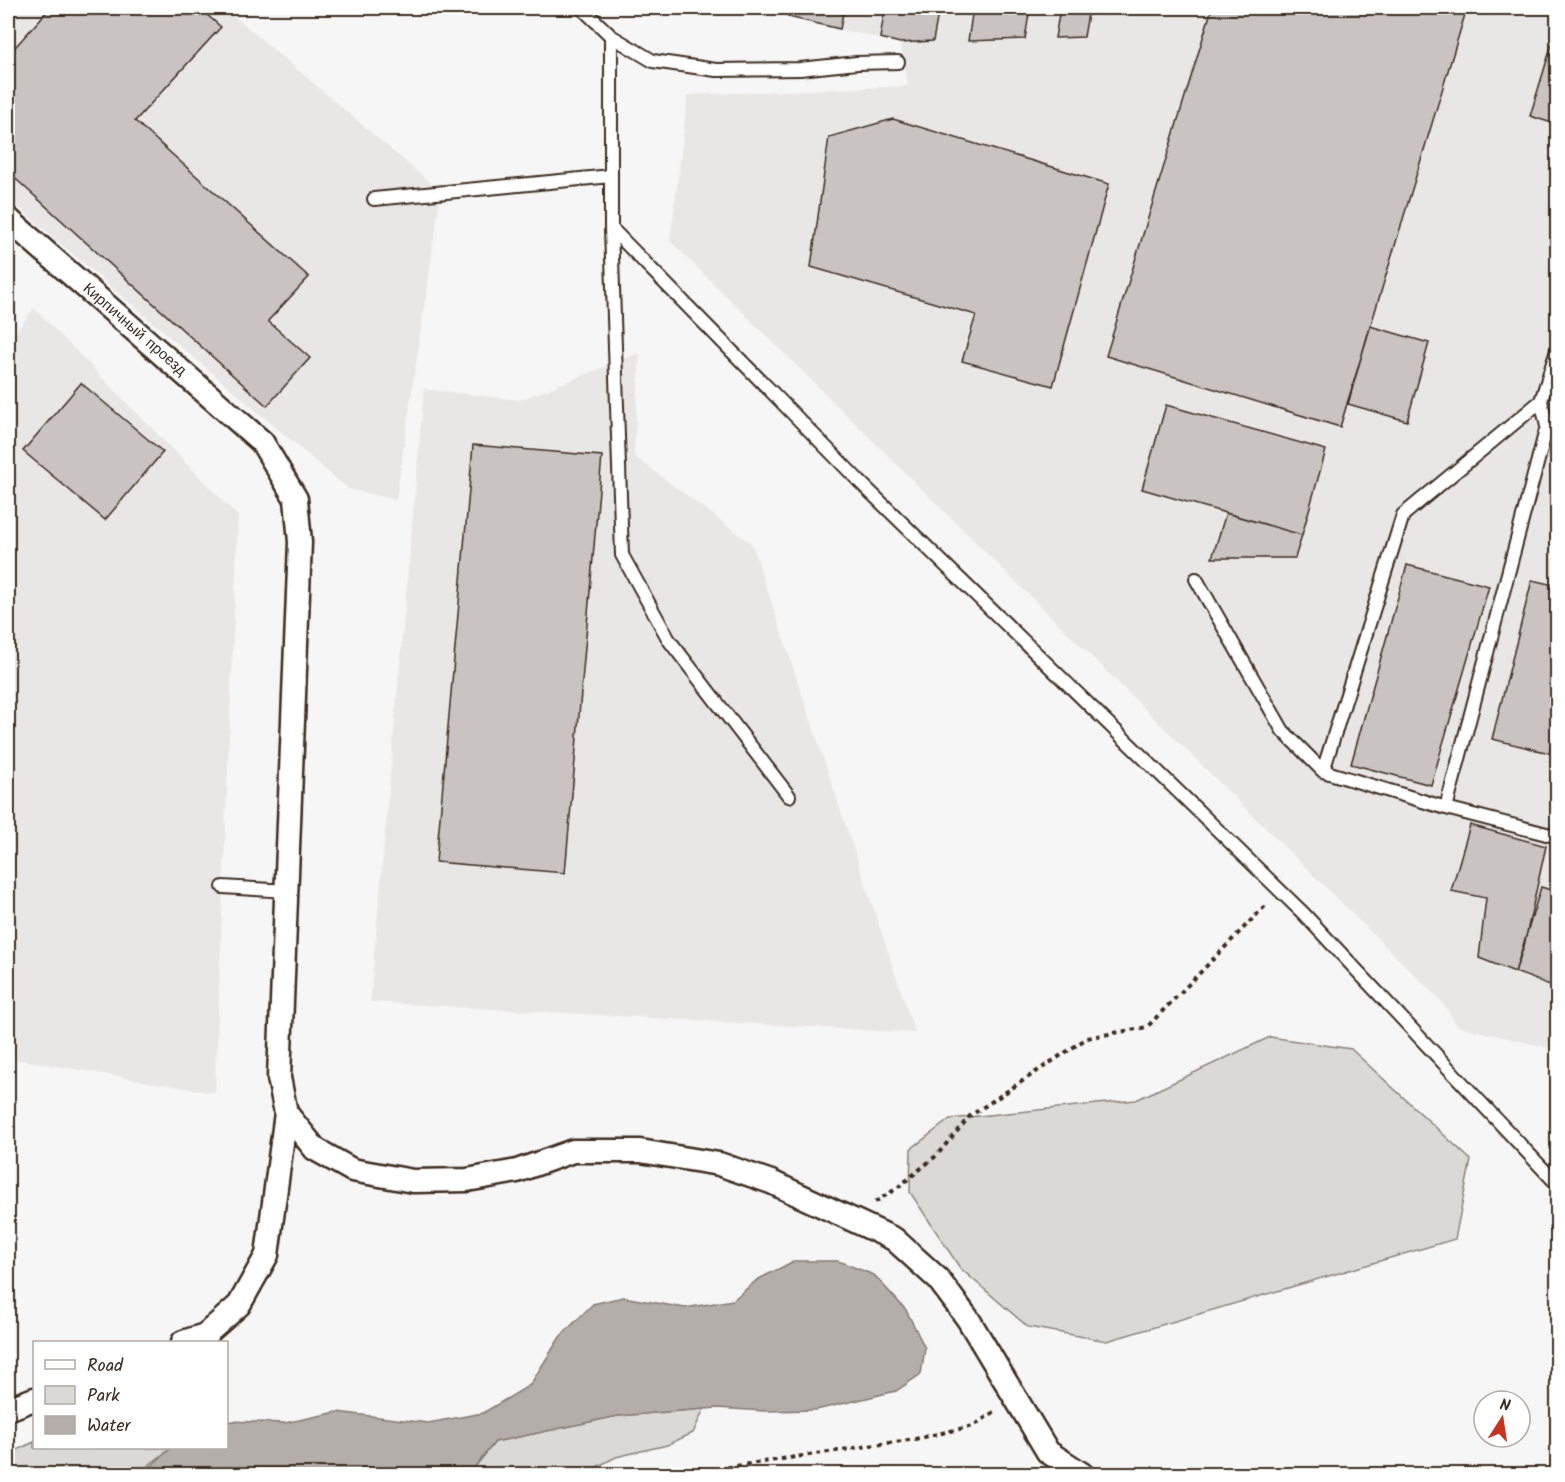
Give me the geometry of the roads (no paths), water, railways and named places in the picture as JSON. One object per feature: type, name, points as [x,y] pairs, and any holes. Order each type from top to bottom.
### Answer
[{"type":"street","name":"Кирпичный проезд","points":[[8,219],[262,442],[296,499],[300,542],[279,1078],[286,1113]]},
{"type":"street","points":[[286,1113],[315,1149],[351,1170],[413,1181],[467,1180],[517,1171],[573,1151],[640,1151],[719,1164],[771,1182],[894,1239],[938,1279],[968,1319],[1048,1452],[1082,1474]]},
{"type":"street","points":[[186,1341],[205,1335],[239,1305],[267,1255],[286,1113]]},
{"type":"street","points":[[8,1409],[33,1399]]},
{"type":"lane","points":[[582,8],[611,36],[653,61],[716,70],[800,69],[857,63],[898,62]]},
{"type":"lane","points":[[611,36],[611,228],[622,555],[669,640],[789,796]]},
{"type":"lane","points":[[374,199],[611,176]]},
{"type":"lane","points":[[611,228],[860,482],[1280,891],[1557,1185]]},
{"type":"lane","points":[[1323,771],[1403,515],[1541,401],[1557,347]]},
{"type":"lane","points":[[1446,808],[1552,428],[1541,401]]},
{"type":"lane","points":[[1196,579],[1283,731],[1323,771],[1446,808],[1557,837]]},
{"type":"lane","points":[[223,886],[287,891]]},
{"type":"water","points":[[794,1261],[838,1261],[874,1275],[906,1310],[925,1348],[921,1374],[896,1391],[816,1410],[765,1411],[717,1408],[618,1416],[495,1442],[469,1474],[142,1474],[170,1449],[228,1449],[228,1421],[285,1423],[337,1412],[428,1423],[483,1413],[530,1385],[560,1337],[593,1304],[623,1297],[685,1308],[733,1300],[757,1280]]}]
